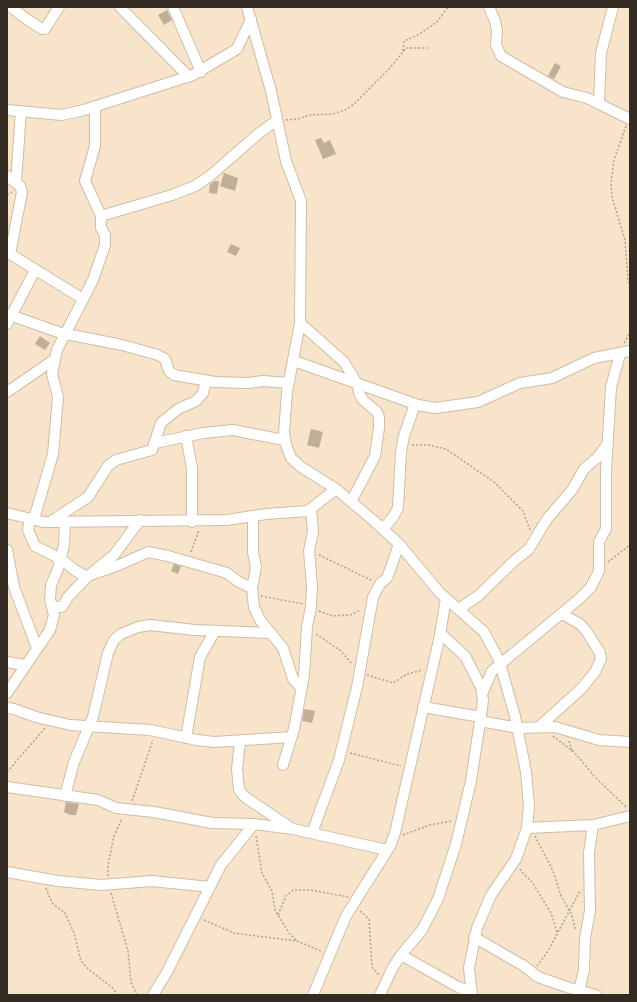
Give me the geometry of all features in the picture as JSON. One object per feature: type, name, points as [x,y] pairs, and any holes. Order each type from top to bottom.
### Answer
[{"type":"street","points":[[10,7],[42,29],[45,29],[59,7]]},
{"type":"street","points":[[120,7],[189,77]]},
{"type":"street","points":[[173,7],[201,72]]},
{"type":"street","points":[[247,7],[271,91],[276,121],[286,161],[301,201],[300,323],[294,361],[288,384],[284,440],[291,458],[301,467],[336,489],[384,529],[446,598],[484,632],[500,663],[507,683],[518,728],[526,772],[530,828],[517,856],[491,895],[474,937],[470,968],[472,994]]},
{"type":"street","points":[[489,7],[495,21],[497,31],[496,45],[501,56],[563,92],[582,96],[629,117]]},
{"type":"street","points":[[599,104],[601,53],[613,7]]},
{"type":"street","points":[[7,110],[62,115],[189,77],[201,72],[237,48],[251,19]]},
{"type":"street","points":[[95,106],[95,146],[86,181],[101,216],[101,228],[105,236],[104,248],[93,280],[65,334],[55,359],[52,374],[58,397],[53,454],[30,519],[28,530],[35,546],[61,559],[76,571],[89,576],[119,566],[145,552],[168,556],[227,573],[252,592]]},
{"type":"street","points":[[16,182],[21,111]]},
{"type":"street","points":[[101,216],[172,195],[195,186],[210,176],[258,134],[276,121]]},
{"type":"street","points":[[7,176],[22,188],[10,254],[83,300]]},
{"type":"street","points":[[34,270],[8,318],[65,334],[150,352],[165,358],[169,372],[172,374],[206,381],[228,383],[263,381],[288,384]]},
{"type":"street","points":[[300,323],[344,362],[358,385],[359,393],[363,400],[377,412],[379,428],[375,456],[361,486],[351,502]]},
{"type":"street","points":[[294,361],[358,385],[415,404],[435,408],[478,402],[520,383],[552,378],[594,358],[630,351]]},
{"type":"street","points":[[482,694],[492,671],[562,614],[591,587],[599,571],[599,542],[606,529],[606,471],[609,440],[608,414],[615,365],[620,354]]},
{"type":"street","points":[[7,392],[55,359]]},
{"type":"street","points":[[49,522],[64,514],[88,497],[108,466],[116,460],[150,451],[155,442],[161,424],[178,409],[196,401],[202,396],[206,381]]},
{"type":"street","points":[[384,529],[398,508],[402,446],[415,404]]},
{"type":"street","points":[[155,442],[186,436],[237,430],[284,440]]},
{"type":"street","points":[[186,436],[192,468],[192,522]]},
{"type":"street","points":[[459,609],[478,596],[513,562],[527,552],[547,519],[572,490],[584,469],[603,452],[609,440]]},
{"type":"street","points":[[7,513],[49,522],[140,520],[192,522],[227,520],[311,509],[336,489]]},
{"type":"street","points":[[283,765],[292,737],[304,675],[307,627],[311,607],[312,586],[309,551],[313,532],[311,509]]},
{"type":"street","points":[[254,516],[253,552],[256,566],[252,592],[254,607],[260,620],[283,648],[293,679],[301,688]]},
{"type":"street","points":[[7,522],[30,519]]},
{"type":"street","points":[[53,607],[62,607],[68,597],[89,576],[114,555],[140,520]]},
{"type":"street","points":[[7,693],[50,630],[54,615],[50,599],[51,584],[61,559],[64,545],[65,522]]},
{"type":"street","points":[[312,833],[341,750],[359,674],[370,607],[375,591],[390,570],[399,544]]},
{"type":"street","points":[[7,550],[14,587],[37,648]]},
{"type":"street","points":[[314,995],[329,954],[354,901],[392,841],[400,815],[446,598]]},
{"type":"street","points":[[544,726],[590,679],[601,659],[593,641],[583,628],[570,617],[562,614]]},
{"type":"street","points":[[65,796],[74,762],[90,726],[108,653],[114,640],[121,634],[138,627],[150,625],[215,631],[271,633]]},
{"type":"street","points":[[186,738],[200,657],[215,631]]},
{"type":"street","points":[[380,995],[401,955],[422,930],[438,899],[456,844],[471,781],[480,719],[482,694],[481,687],[465,656],[440,632]]},
{"type":"street","points":[[7,662],[26,665]]},
{"type":"street","points":[[423,707],[518,728],[544,726],[558,727],[600,740],[630,742]]},
{"type":"street","points":[[7,708],[70,725],[156,731],[186,738],[214,742],[292,737]]},
{"type":"street","points":[[240,741],[237,769],[239,790],[245,797],[293,830]]},
{"type":"street","points":[[7,787],[98,800],[116,808],[212,823],[256,824],[312,833],[387,850]]},
{"type":"street","points":[[530,828],[593,825],[630,816]]},
{"type":"street","points":[[153,995],[167,972],[221,865],[256,824]]},
{"type":"street","points":[[579,993],[584,970],[585,938],[590,911],[589,875],[593,825]]},
{"type":"street","points":[[7,872],[40,878],[109,885],[152,881],[210,887]]},
{"type":"street","points":[[474,937],[545,980],[579,993],[596,995]]},
{"type":"street","points":[[401,955],[472,994]]},
{"type":"path","points":[[403,51],[404,40],[418,35],[436,22],[448,7]]},
{"type":"path","points":[[276,121],[298,119],[310,115],[333,114],[350,107],[390,68],[408,47],[428,48]]},
{"type":"path","points":[[629,117],[614,160],[611,183],[612,198],[625,240],[627,272],[630,286]]},
{"type":"path","points":[[402,446],[434,446],[454,454],[494,482],[523,511],[528,528],[536,539]]},
{"type":"path","points":[[187,562],[203,521]]},
{"type":"path","points":[[599,571],[630,545]]},
{"type":"path","points":[[309,551],[381,583]]},
{"type":"path","points":[[252,592],[293,601],[333,616],[350,614],[370,607]]},
{"type":"path","points":[[307,627],[341,651],[359,674],[394,683],[411,672],[432,668]]},
{"type":"path","points":[[7,772],[52,720]]},
{"type":"path","points":[[544,726],[553,737],[575,753],[594,776],[630,811]]},
{"type":"path","points":[[137,995],[131,982],[128,951],[109,885],[108,865],[114,836],[138,787],[156,731]]},
{"type":"path","points":[[341,750],[410,768]]},
{"type":"path","points":[[392,841],[430,825],[461,820]]},
{"type":"path","points":[[256,824],[256,836],[262,873],[272,891],[274,910],[289,933],[297,941]]},
{"type":"path","points":[[530,828],[553,871],[561,896],[578,937]]},
{"type":"path","points":[[517,856],[522,872],[532,882],[551,913],[557,932]]},
{"type":"path","points":[[533,973],[548,951],[568,910],[589,875]]},
{"type":"path","points":[[40,878],[45,884],[50,900],[65,913],[74,934],[81,961],[88,969],[114,989],[117,995]]},
{"type":"path","points":[[278,915],[286,896],[293,890],[311,890],[354,901],[368,919],[372,967],[386,982]]},
{"type":"path","points":[[195,917],[234,933],[297,941],[329,954]]},
{"type":"building","points":[[167,10],[172,20],[164,25],[158,15]]},
{"type":"building","points":[[555,63],[561,66],[554,79],[548,76]]},
{"type":"building","points":[[321,138],[324,143],[330,140],[336,154],[323,159],[315,140]]},
{"type":"building","points":[[224,173],[238,178],[235,191],[220,186]]},
{"type":"building","points":[[215,181],[219,181],[217,194],[209,193],[210,184]]},
{"type":"building","points":[[231,244],[240,248],[236,256],[227,252]]},
{"type":"building","points":[[40,336],[50,343],[45,350],[35,344]]},
{"type":"building","points":[[311,429],[323,432],[319,448],[307,445]]},
{"type":"building","points":[[174,564],[181,566],[178,574],[171,571]]},
{"type":"building","points":[[304,709],[315,711],[312,723],[302,721]]},
{"type":"building","points":[[66,802],[79,804],[76,815],[70,815],[64,812]]}]
